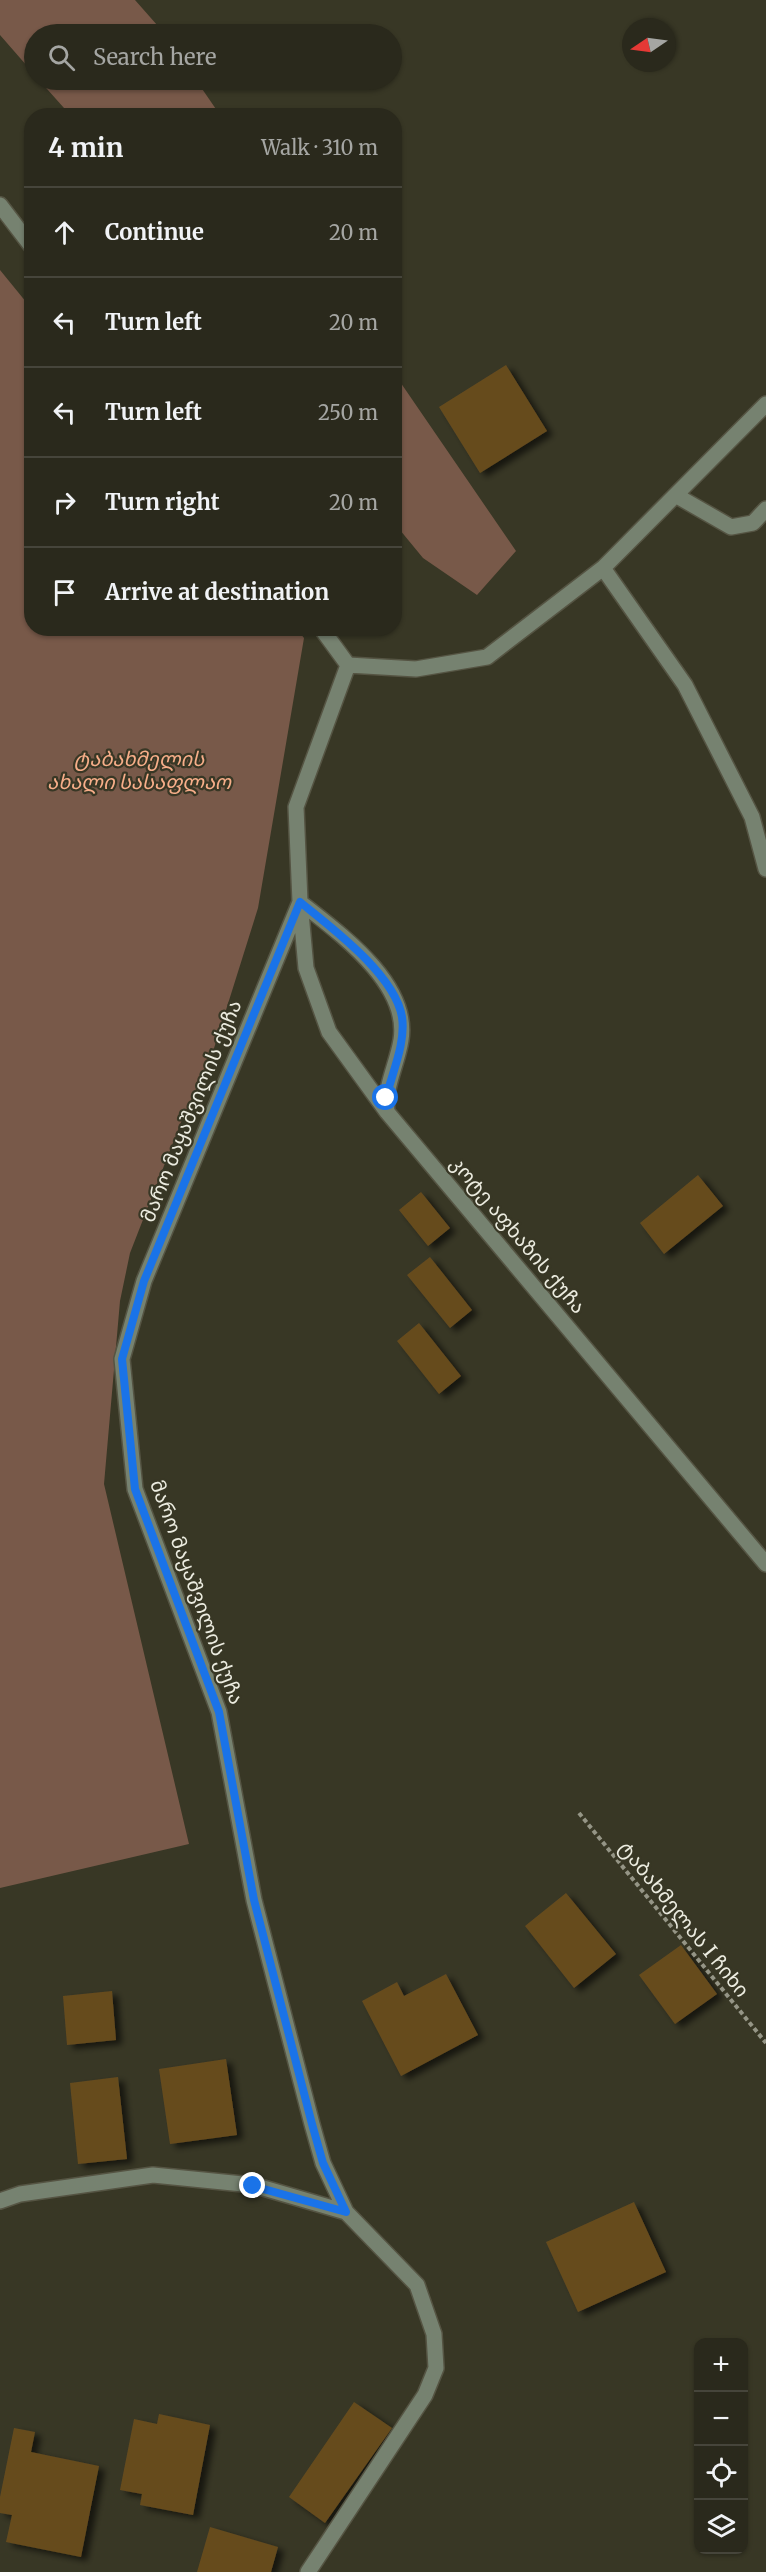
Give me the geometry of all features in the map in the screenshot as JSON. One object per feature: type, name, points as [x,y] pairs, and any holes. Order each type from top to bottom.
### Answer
[{"type":"street","points":[[1,210],[24,237]]},
{"type":"street","points":[[327,636],[348,665],[416,669],[487,657],[603,568],[766,404]]},
{"type":"street","points":[[677,496],[731,527],[742,527],[753,522],[766,509]]},
{"type":"street","points":[[603,568],[685,685],[752,817],[766,869]]},
{"type":"street","name":"მარო მაყაშვილის ქუჩა","points":[[308,2572],[424,2395],[436,2368],[434,2334],[417,2285],[346,2212],[323,2163],[254,1900],[219,1712],[135,1489],[122,1359],[144,1281],[300,902],[296,807],[348,665]]},
{"type":"street","points":[[300,902],[355,946],[394,995],[402,1017],[401,1040],[386,1098],[387,1112]]},
{"type":"street","name":"კოტე აფხაზის ქუჩა","points":[[300,902],[306,968],[329,1032],[387,1112],[766,1564]]},
{"type":"street","points":[[0,2201],[20,2194],[153,2175],[253,2186],[346,2212]]},
{"type":"path","name":"ტაბახმელას I ჩიხი","points":[[579,1813],[766,2043]]},
{"type":"green space","points":[[0,0],[135,0],[156,24],[24,24],[24,63],[0,35]]},
{"type":"green space","points":[[48,90],[203,90],[215,108],[64,108]]},
{"type":"green space","name":"ტაბახმელის ახალი სასაფლაო","points":[[0,270],[24,299],[24,636],[302,636],[304,638],[258,908],[210,1061],[183,1117],[130,1253],[120,1301],[104,1484],[189,1844],[0,1888]]},
{"type":"green space","points":[[402,385],[516,551],[477,595],[423,558],[402,532]]},
{"type":"building","points":[[506,365],[547,431],[480,473],[439,407]]},
{"type":"building","points":[[698,1175],[723,1206],[664,1254],[640,1223]]},
{"type":"building","points":[[421,1192],[450,1228],[428,1246],[399,1210]]},
{"type":"building","points":[[430,1257],[472,1310],[450,1328],[407,1275]]},
{"type":"building","points":[[419,1323],[461,1376],[439,1394],[397,1341]]},
{"type":"building","points":[[566,1893],[616,1954],[574,1988],[525,1926]]},
{"type":"building","points":[[681,1945],[717,1994],[675,2024],[639,1975]]},
{"type":"building","points":[[446,1974],[478,2035],[401,2076],[362,2001],[397,1982],[404,1996]]},
{"type":"building","points":[[112,1991],[116,2040],[67,2045],[63,1996]]},
{"type":"building","points":[[226,2059],[237,2135],[170,2144],[159,2069]]},
{"type":"building","points":[[118,2077],[127,2159],[78,2164],[70,2083]]},
{"type":"building","points":[[634,2202],[666,2272],[578,2312],[546,2242]]},
{"type":"building","points":[[354,2402],[392,2428],[325,2523],[289,2497]]},
{"type":"building","points":[[159,2414],[210,2425],[193,2515],[140,2505],[142,2494],[120,2490],[134,2419],[157,2424]]},
{"type":"building","points":[[14,2428],[35,2432],[31,2452],[99,2466],[81,2557],[6,2542],[12,2515],[0,2513],[0,2497]]},
{"type":"building","points":[[210,2527],[278,2547],[271,2572],[197,2572]]},
{"type":"route","points":[[253,2186],[346,2212],[323,2163],[254,1900],[219,1712],[135,1489],[122,1359],[144,1281],[300,902],[355,946],[394,995],[402,1017],[401,1040],[386,1098]]}]
